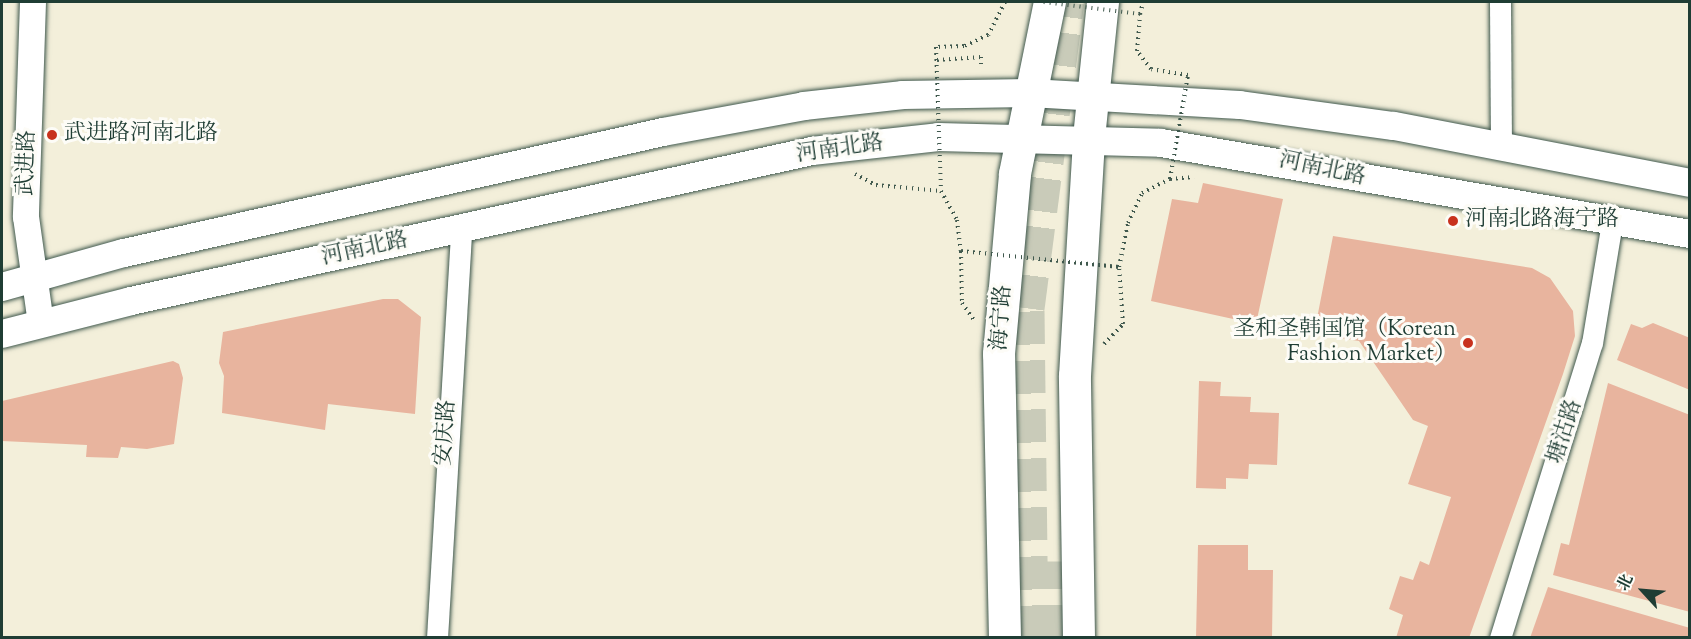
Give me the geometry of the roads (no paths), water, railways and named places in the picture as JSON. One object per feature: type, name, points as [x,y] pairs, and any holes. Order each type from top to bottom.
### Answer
[{"type":"main road","name":"海宁路","points":[[1005,638],[999,354],[1020,141],[1050,2]]},
{"type":"main road","points":[[1079,638],[1075,376],[1089,138],[1103,2]]},
{"type":"main road","name":"河南北路","points":[[2,287],[124,254],[734,118],[903,95],[1030,93],[1093,98],[1133,97],[1240,105],[1394,126],[1689,183]]},
{"type":"main road","name":"河南北路","points":[[2,334],[812,151],[938,137],[1020,141],[1089,138],[1161,142],[1689,234]]},
{"type":"street","name":"武进路","points":[[33,2],[26,217],[41,324]]},
{"type":"street","points":[[1500,2],[1501,145]]},
{"type":"street","name":"塘沽路","points":[[1500,638],[1592,343],[1612,222]]},
{"type":"street","name":"安庆路","points":[[437,638],[461,229]]},
{"type":"tunnel","points":[[1032,638],[1028,308],[1068,2]]},
{"type":"tunnel","points":[[1063,561],[1063,638]]},
{"type":"place","name":"武进路河南北路","points":[[52,135]]},
{"type":"place","name":"河南北路海宁路","points":[[1453,221]]},
{"type":"place","name":"圣和圣韩国馆（Korean Fashion Market）","points":[[1468,343]]}]
